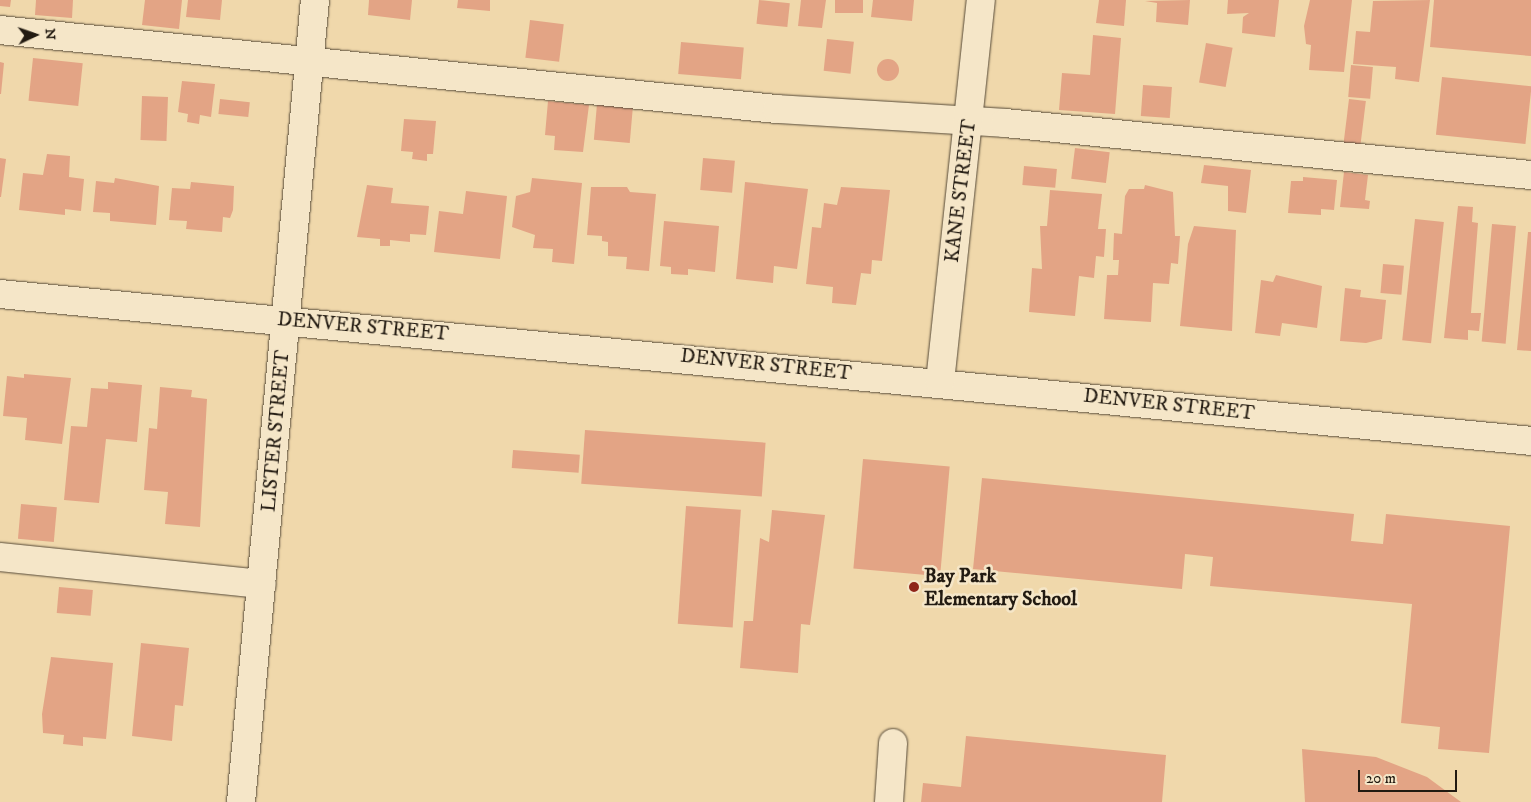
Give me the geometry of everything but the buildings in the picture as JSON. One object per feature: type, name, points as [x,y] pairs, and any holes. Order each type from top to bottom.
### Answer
[{"type":"street","name":"LISTER STREET","points":[[241,802],[315,0]]},
{"type":"street","name":"KANE STREET","points":[[940,382],[981,0]]},
{"type":"street","points":[[0,30],[309,59],[776,109],[969,121],[1531,175]]},
{"type":"street","name":"DENVER STREET","points":[[0,294],[940,382],[1531,441]]},
{"type":"street","points":[[0,557],[262,584]]},
{"type":"street","points":[[889,802],[893,743]]},
{"type":"place","name":"Bay Park Elementary School","points":[[914,587]]}]
